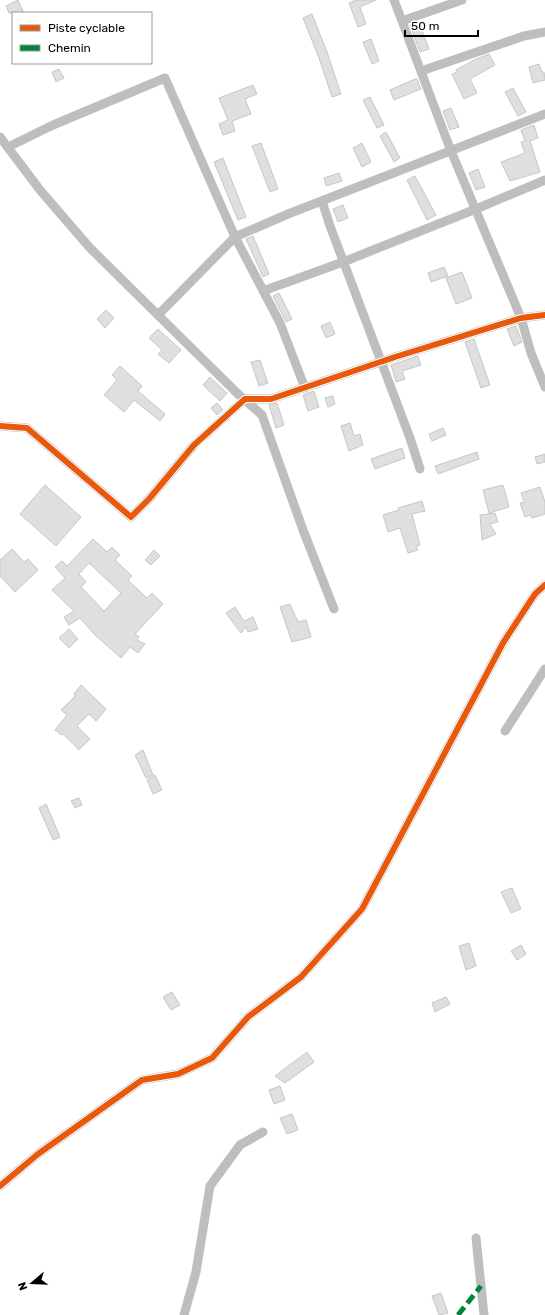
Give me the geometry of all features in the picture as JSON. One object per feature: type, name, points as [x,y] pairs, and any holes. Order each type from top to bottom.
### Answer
[{"type":"street","points":[[394,0],[451,151],[521,318],[545,387]]},
{"type":"street","points":[[402,21],[462,0]]},
{"type":"street","points":[[422,72],[524,36],[545,32]]},
{"type":"street","points":[[8,147],[53,125],[165,78],[235,237],[280,323],[305,388]]},
{"type":"street","points":[[158,315],[235,237],[288,214],[545,114]]},
{"type":"street","points":[[0,137],[40,190],[90,248],[262,415],[303,530],[334,609]]},
{"type":"street","points":[[263,291],[343,262],[545,180]]},
{"type":"street","points":[[322,201],[380,362],[410,438],[420,469]]},
{"type":"street","points":[[0,426],[27,428],[131,517],[149,499],[194,444],[245,399],[271,399],[380,362],[521,318],[545,315]]},
{"type":"street","points":[[0,1186],[38,1154],[142,1080],[178,1074],[212,1058],[248,1017],[301,977],[362,909],[503,643],[535,594],[545,585]]},
{"type":"street","points":[[505,731],[545,669]]},
{"type":"street","points":[[184,1315],[196,1272],[210,1186],[240,1145],[263,1132]]},
{"type":"street","points":[[476,1238],[484,1315]]},
{"type":"building","points":[[18,0],[24,12],[9,13],[6,6]]},
{"type":"building","points":[[356,0],[376,0],[360,7],[366,24],[358,27],[349,3]]},
{"type":"building","points":[[312,14],[341,94],[332,97],[319,58],[303,18]]},
{"type":"building","points":[[419,22],[429,49],[420,52],[410,25]]},
{"type":"building","points":[[371,39],[379,61],[372,64],[363,42]]},
{"type":"building","points":[[489,54],[495,65],[470,79],[477,93],[464,99],[452,74],[457,72],[456,70],[474,60]]},
{"type":"building","points":[[539,64],[542,72],[544,72],[545,80],[533,83],[529,67]]},
{"type":"building","points":[[59,69],[64,78],[56,82],[52,72]]},
{"type":"building","points":[[417,79],[421,89],[394,100],[390,90]]},
{"type":"building","points":[[253,85],[257,94],[245,99],[251,114],[232,121],[235,131],[223,135],[219,124],[228,120],[219,98]]},
{"type":"building","points":[[513,88],[526,112],[518,116],[505,92]]},
{"type":"building","points":[[370,97],[384,125],[377,128],[363,100]]},
{"type":"building","points":[[451,108],[459,127],[450,130],[443,111]]},
{"type":"building","points":[[534,125],[538,138],[530,141],[540,172],[510,181],[501,162],[525,153],[521,142],[525,141],[521,130]]},
{"type":"building","points":[[386,132],[400,158],[394,162],[380,136]]},
{"type":"building","points":[[261,143],[278,189],[270,192],[252,146]]},
{"type":"building","points":[[362,143],[371,162],[362,167],[353,148]]},
{"type":"building","points":[[223,158],[246,217],[238,220],[214,162]]},
{"type":"building","points":[[478,169],[485,187],[476,190],[469,173]]},
{"type":"building","points":[[339,173],[342,181],[326,186],[324,178]]},
{"type":"building","points":[[415,176],[436,215],[427,220],[407,180]]},
{"type":"building","points":[[343,205],[348,218],[338,222],[333,209]]},
{"type":"building","points":[[253,236],[269,274],[263,277],[246,239]]},
{"type":"building","points":[[444,267],[448,276],[431,282],[428,273]]},
{"type":"building","points":[[462,272],[472,298],[456,304],[446,278]]},
{"type":"building","points":[[279,293],[292,319],[286,322],[273,296]]},
{"type":"building","points":[[106,310],[114,318],[105,328],[97,319]]},
{"type":"building","points":[[330,322],[335,334],[326,338],[321,326]]},
{"type":"building","points":[[516,326],[522,342],[514,346],[507,329]]},
{"type":"building","points":[[158,329],[181,350],[169,363],[158,354],[162,350],[149,338]]},
{"type":"building","points":[[474,339],[490,385],[481,388],[465,342]]},
{"type":"building","points":[[418,356],[421,365],[402,371],[405,379],[396,382],[391,365]]},
{"type":"building","points":[[260,360],[268,383],[259,386],[251,362]]},
{"type":"building","points":[[120,366],[142,386],[138,391],[165,414],[160,421],[134,400],[124,412],[104,395],[117,380],[112,375]]},
{"type":"building","points":[[210,377],[227,393],[220,401],[203,385]]},
{"type":"building","points":[[314,391],[319,407],[308,411],[303,395]]},
{"type":"building","points":[[333,396],[335,404],[328,407],[325,398]]},
{"type":"building","points":[[217,403],[223,410],[217,415],[211,408]]},
{"type":"building","points":[[277,403],[284,425],[276,428],[269,405]]},
{"type":"building","points":[[350,423],[354,436],[360,434],[363,445],[349,451],[341,426]]},
{"type":"building","points":[[443,428],[446,435],[432,441],[429,434]]},
{"type":"building","points":[[402,448],[405,458],[375,469],[371,459]]},
{"type":"building","points":[[477,452],[479,459],[438,474],[435,466]]},
{"type":"building","points":[[545,454],[545,462],[537,464],[535,457]]},
{"type":"building","points":[[45,485],[81,517],[56,546],[20,514]]},
{"type":"building","points":[[503,485],[509,507],[489,513],[483,490]]},
{"type":"building","points":[[540,487],[545,502],[545,514],[532,518],[531,515],[525,517],[520,503],[524,502],[521,493]]},
{"type":"building","points":[[422,501],[425,511],[412,514],[420,545],[416,546],[418,550],[408,553],[400,528],[388,532],[383,515],[399,510],[398,508]]},
{"type":"building","points":[[495,513],[498,522],[490,524],[496,534],[482,540],[480,515]]},
{"type":"building","points":[[93,539],[107,552],[112,547],[120,555],[115,560],[132,576],[128,580],[147,598],[152,593],[163,604],[135,634],[139,637],[137,640],[145,644],[138,653],[130,647],[121,658],[94,634],[80,618],[69,625],[64,617],[74,611],[52,590],[65,578],[55,567],[62,561],[67,566]],"holes":[[[89,563],[121,593],[104,611],[81,587],[86,582],[79,574]]]},
{"type":"building","points":[[12,549],[24,562],[28,559],[38,570],[15,592],[0,576],[0,560]]},
{"type":"building","points":[[154,550],[160,556],[151,565],[145,560]]},
{"type":"building","points":[[290,604],[298,622],[306,620],[311,637],[292,642],[280,607]]},
{"type":"building","points":[[235,607],[244,621],[253,617],[258,629],[248,632],[246,627],[241,633],[226,613]]},
{"type":"building","points":[[69,629],[78,639],[69,648],[59,638]]},
{"type":"building","points":[[81,685],[106,709],[96,721],[89,714],[77,726],[90,739],[79,750],[63,734],[62,735],[55,730],[67,715],[61,710],[75,696],[74,694]]},
{"type":"building","points":[[143,750],[153,775],[146,778],[135,755]]},
{"type":"building","points":[[155,775],[162,790],[153,794],[147,780]]},
{"type":"building","points":[[79,798],[82,805],[75,808],[71,801]]},
{"type":"building","points":[[46,804],[60,837],[53,840],[39,808]]},
{"type":"building","points":[[512,888],[521,909],[511,913],[501,892]]},
{"type":"building","points":[[469,943],[476,966],[466,970],[459,946]]},
{"type":"building","points":[[521,945],[526,954],[517,960],[511,951]]},
{"type":"building","points":[[172,992],[180,1005],[171,1010],[163,997]]},
{"type":"building","points":[[446,997],[450,1004],[435,1012],[432,1003]]},
{"type":"building","points":[[307,1052],[314,1062],[285,1083],[275,1076]]},
{"type":"building","points":[[280,1086],[285,1100],[274,1104],[269,1090]]},
{"type":"building","points":[[292,1114],[298,1130],[287,1134],[280,1118]]},
{"type":"building","points":[[441,1293],[448,1313],[439,1315],[432,1296]]},
{"type":"marked path","points":[[458,1315],[481,1286]]},
{"type":"cycle path","points":[[0,426],[27,428],[131,517],[149,499],[194,445],[245,399],[271,399],[395,357],[521,318],[545,315]]},
{"type":"cycle path","points":[[0,1186],[38,1154],[142,1080],[178,1074],[212,1058],[248,1017],[301,977],[362,909],[503,643],[535,594],[545,585]]}]
